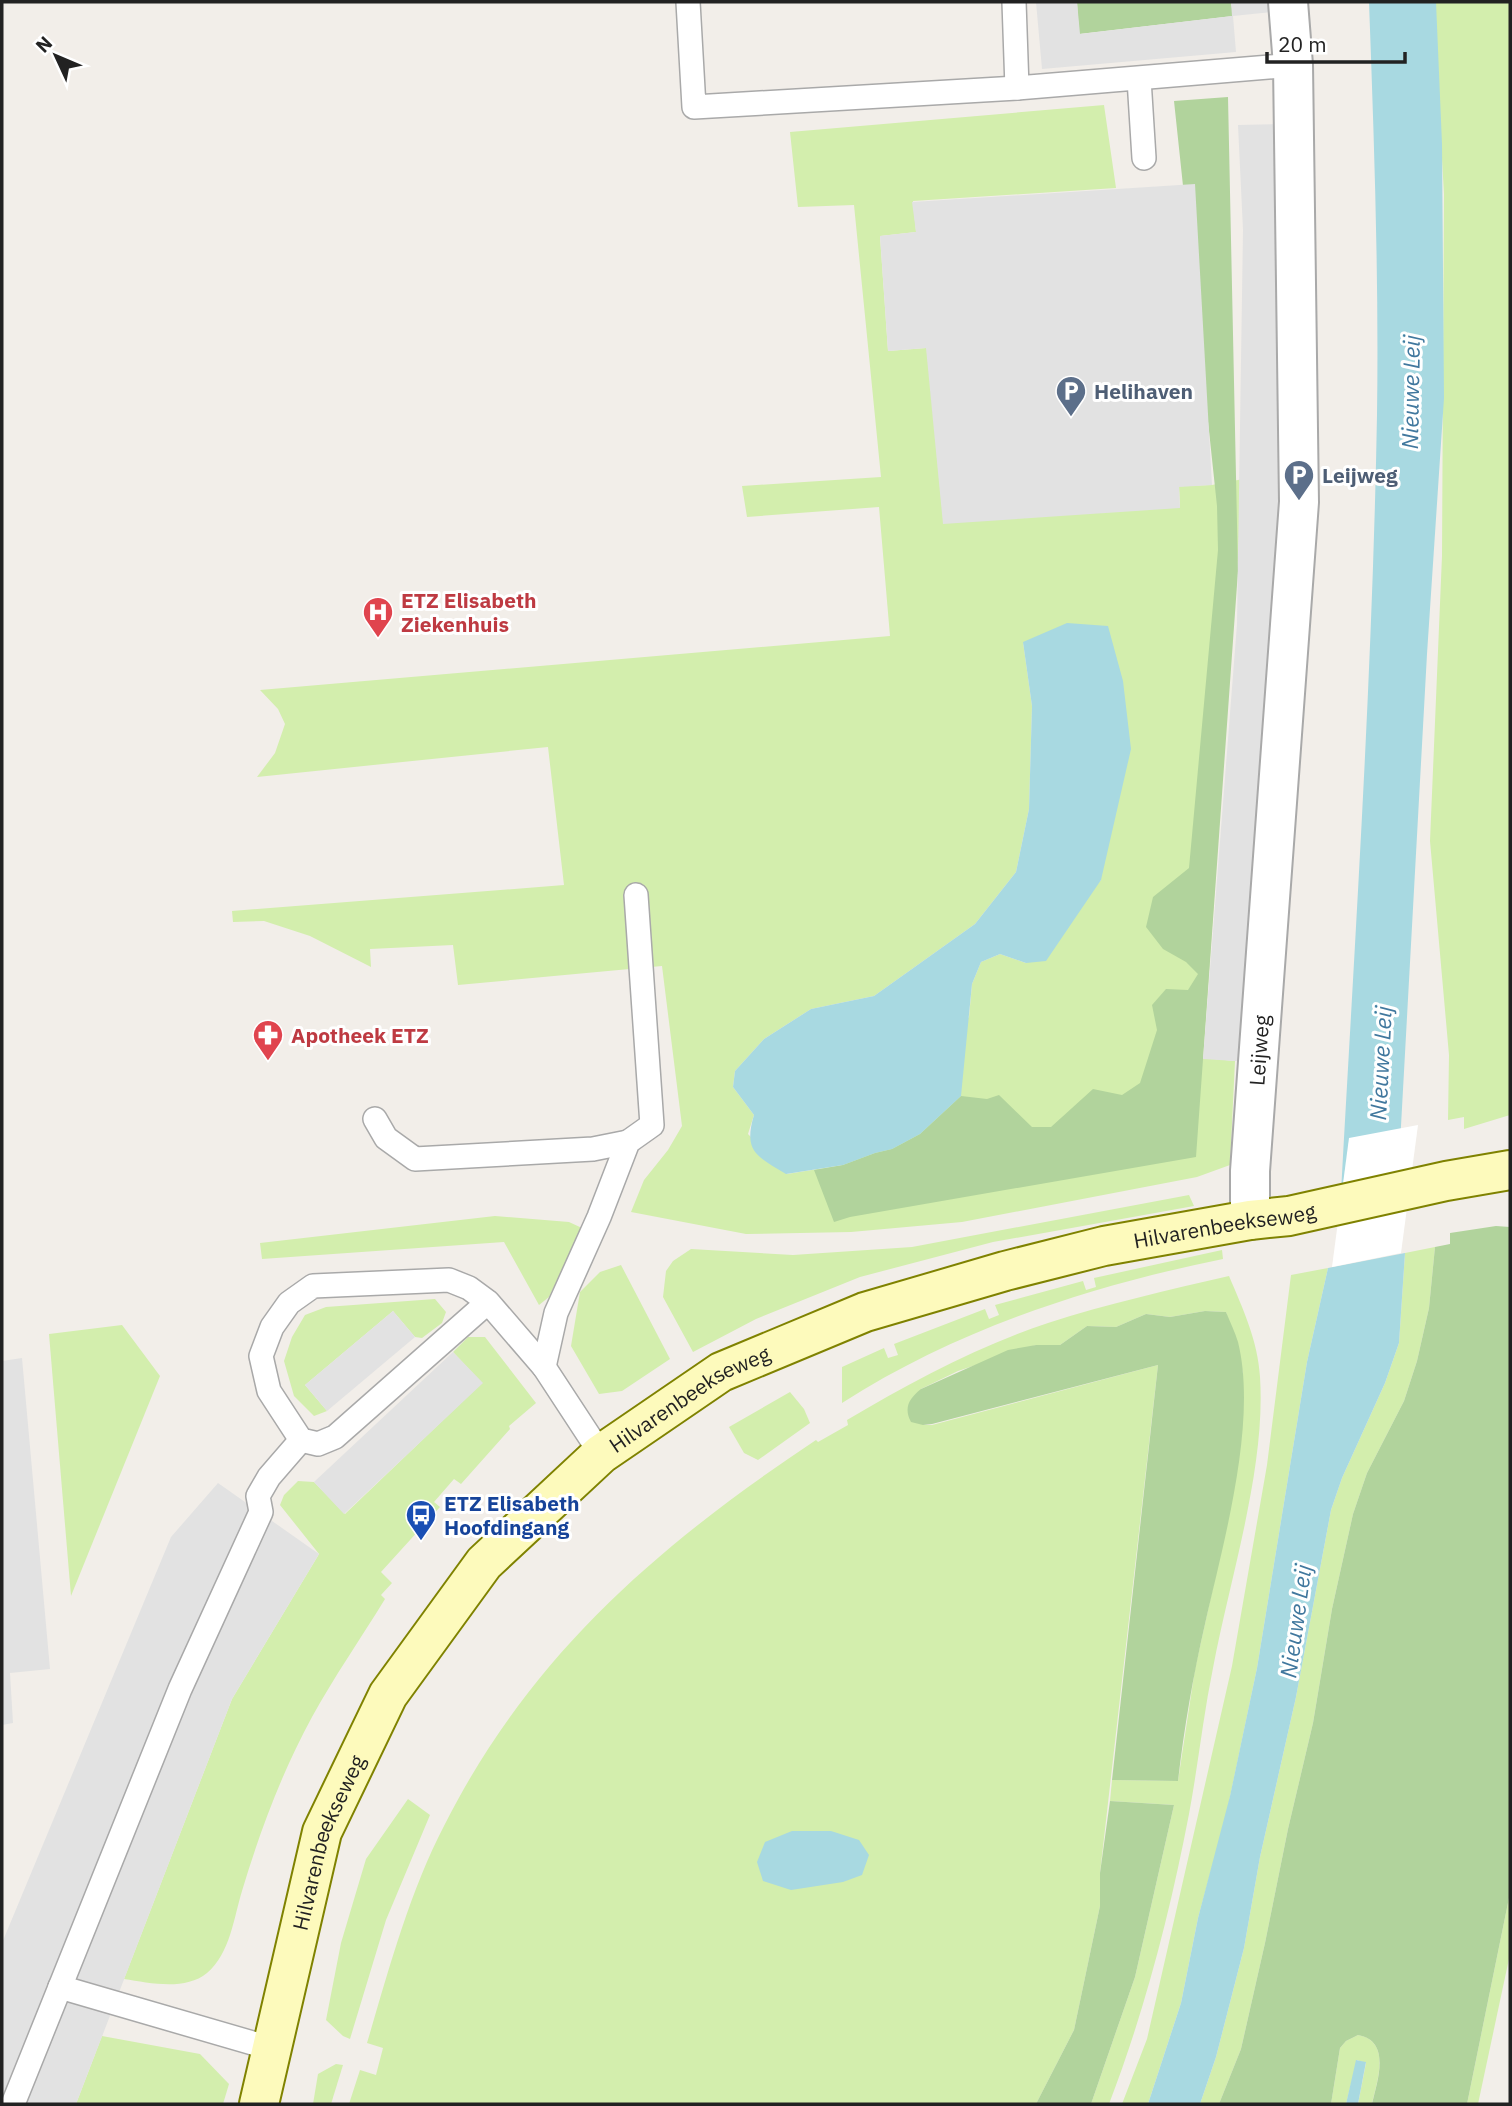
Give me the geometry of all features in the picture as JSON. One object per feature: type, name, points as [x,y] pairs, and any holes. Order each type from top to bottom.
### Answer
[{"type":"street","name":"Leijweg","points":[[1250,1220],[1250,1171],[1299,502],[1293,65],[1288,2]]},
{"type":"street","name":"Hilvarenbeekseweg","points":[[259,2104],[322,1832],[388,1695],[484,1563],[601,1454],[721,1372],[865,1312],[1005,1271],[1104,1246],[1250,1220],[1289,1216],[1446,1181],[1510,1170]]},
{"type":"lane","points":[[688,2],[694,107],[1017,88],[1293,65]]},
{"type":"lane","points":[[1014,2],[1017,88]]},
{"type":"lane","points":[[1139,79],[1144,158]]},
{"type":"lane","points":[[375,1119],[386,1138],[415,1159],[593,1149],[628,1142],[652,1125],[636,895]]},
{"type":"lane","points":[[544,1367],[556,1313],[599,1217],[628,1142]]},
{"type":"lane","points":[[488,1302],[335,1437],[318,1444],[301,1440],[269,1391],[261,1356],[272,1327],[289,1303],[313,1286],[449,1280],[469,1288],[488,1302],[544,1367],[601,1454]]},
{"type":"lane","points":[[13,2104],[180,1689],[261,1512],[258,1496],[269,1477],[301,1440]]},
{"type":"lane","points":[[60,1987],[273,2049]]},
{"type":"green space","points":[[1077,2],[1231,2],[1233,16],[1079,34]]},
{"type":"green space","points":[[1433,2],[1510,2],[1510,1115],[1464,1129],[1464,1117],[1448,1120],[1449,1055],[1430,841],[1442,556],[1444,194]]},
{"type":"green space","points":[[1228,97],[1238,571],[1196,1157],[834,1222],[814,1170],[843,1165],[892,1149],[920,1134],[961,1096],[987,1099],[999,1095],[1032,1127],[1051,1127],[1093,1089],[1122,1095],[1140,1083],[1157,1030],[1152,1005],[1166,989],[1188,990],[1198,974],[1186,962],[1163,949],[1146,927],[1153,897],[1189,868],[1218,550],[1217,506],[1174,101]]},
{"type":"green space","points":[[1104,105],[1116,188],[913,201],[916,232],[880,236],[888,351],[926,348],[1180,508],[1179,486],[1212,485],[1243,479],[1203,1058],[1235,1061],[1230,1165],[1197,1177],[962,1222],[851,1232],[746,1234],[631,1212],[644,1180],[668,1150],[682,1126],[662,966],[458,985],[453,945],[370,949],[371,967],[310,936],[264,921],[233,922],[232,911],[564,885],[548,747],[257,777],[275,753],[285,724],[278,709],[260,690],[890,636],[879,507],[747,517],[742,486],[881,477],[854,205],[798,207],[790,132]],"holes":[[[1023,642],[1101,880],[1026,963],[1000,954],[981,962],[972,984],[969,1017],[843,1165],[787,1174],[748,1134],[754,1115],[733,1087],[735,1071],[764,1039],[811,1009],[874,996],[975,924],[1016,872],[1029,809],[1032,706]]]},
{"type":"green space","points":[[1189,1195],[1194,1206],[993,1242],[860,1277],[756,1319],[693,1352],[663,1297],[666,1271],[673,1261],[691,1249],[793,1255],[912,1247]]},
{"type":"green space","points":[[495,1216],[569,1222],[582,1228],[549,1297],[539,1305],[504,1242],[262,1259],[260,1243]]},
{"type":"green space","points":[[1496,1226],[1510,1227],[1510,1893],[1467,2104],[1372,2104],[1379,2074],[1379,2054],[1369,2039],[1358,2035],[1346,2041],[1340,2048],[1331,2104],[1219,2104],[1241,2049],[1313,1723],[1332,1609],[1353,1514],[1367,1473],[1404,1401],[1417,1361],[1429,1308],[1435,1247],[1450,1244],[1450,1233]]},
{"type":"green space","points":[[1435,1247],[1429,1308],[1417,1361],[1404,1401],[1367,1473],[1353,1514],[1332,1609],[1313,1723],[1241,2049],[1219,2104],[1200,2104],[1216,2057],[1244,1948],[1260,1857],[1296,1697],[1331,1510],[1342,1478],[1385,1383],[1399,1343],[1405,1253]]},
{"type":"green space","points":[[1222,1250],[1223,1259],[1124,1282],[1026,1313],[978,1332],[886,1377],[842,1403],[842,1367],[884,1348],[888,1358],[898,1355],[894,1344],[985,1309],[989,1319],[999,1315],[995,1305],[1083,1281],[1086,1290],[1096,1287],[1094,1278]]},
{"type":"green space","points":[[621,1265],[670,1359],[622,1391],[599,1394],[571,1346],[580,1292],[600,1272]]},
{"type":"green space","points":[[1328,1268],[1307,1362],[1257,1668],[1226,1816],[1198,1918],[1181,2003],[1148,2104],[1122,2104],[1147,2039],[1232,1666],[1267,1465],[1291,1275]]},
{"type":"green space","points":[[1229,1276],[1249,1325],[1259,1364],[1258,1448],[1245,1523],[1213,1668],[1174,1888],[1145,1997],[1109,2104],[1091,2104],[1135,1977],[1174,1805],[1110,1801],[1112,1780],[1178,1781],[1195,1669],[1226,1528],[1241,1440],[1243,1373],[1226,1312],[1205,1311],[1170,1317],[1146,1314],[1116,1327],[1087,1326],[1060,1345],[1036,1345],[958,1371],[921,1389],[923,1425],[932,1425],[1158,1365],[1100,1873],[1100,1906],[1074,2030],[1036,2104],[349,2104],[360,2070],[376,2075],[383,2048],[367,2043],[410,1904],[445,1824],[479,1763],[517,1707],[559,1655],[604,1607],[653,1562],[759,1479],[816,1440],[818,1442],[848,1425],[847,1420],[920,1379],[996,1343],[1048,1323],[1115,1303]]},
{"type":"green space","points":[[435,1299],[446,1312],[442,1323],[422,1338],[415,1337],[393,1311],[305,1385],[327,1411],[314,1416],[294,1396],[284,1361],[292,1337],[305,1315],[326,1307]]},
{"type":"green space","points":[[1205,1311],[1226,1312],[1234,1331],[1243,1374],[1244,1409],[1236,1483],[1197,1663],[1178,1781],[1112,1780],[1158,1365],[932,1424],[911,1422],[908,1407],[911,1399],[921,1389],[1008,1350],[1036,1345],[1060,1345],[1087,1326],[1116,1327],[1146,1314],[1170,1317]]},
{"type":"green space","points":[[122,1325],[160,1376],[71,1596],[49,1334]]},
{"type":"green space","points":[[468,1337],[485,1337],[536,1403],[509,1426],[510,1429],[461,1484],[454,1479],[434,1502],[440,1507],[381,1572],[392,1583],[381,1595],[385,1599],[320,1702],[291,1759],[256,1846],[226,1946],[215,1965],[198,1979],[178,1984],[124,1979],[232,1699],[319,1554],[280,1505],[284,1495],[298,1481],[314,1482],[345,1514],[482,1383],[453,1352]]},
{"type":"green space","points":[[790,1392],[804,1409],[810,1423],[758,1460],[744,1453],[729,1427]]},
{"type":"green space","points":[[408,1799],[430,1815],[386,1920],[350,2039],[326,2020],[341,1943],[366,1859]]},
{"type":"green space","points":[[1110,1801],[1174,1805],[1135,1977],[1091,2104],[1036,2104],[1074,2030],[1100,1906],[1100,1873]]},
{"type":"green space","points":[[1510,1893],[1510,1954],[1478,2104],[1467,2104]]},
{"type":"green space","points":[[1358,2035],[1369,2039],[1379,2054],[1379,2074],[1372,2104],[1358,2104],[1366,2063],[1357,2060],[1346,2104],[1331,2104],[1340,2048],[1346,2041]]},
{"type":"green space","points":[[102,2036],[200,2054],[229,2084],[223,2104],[76,2104]]},
{"type":"green space","points":[[336,2064],[343,2065],[331,2104],[313,2104],[318,2074]]},
{"type":"shaded area","points":[[1036,2],[1077,2],[1080,34],[1232,16],[1231,2],[1272,2],[1273,12],[1233,16],[1236,52],[1042,69]]},
{"type":"shaded area","points":[[1279,124],[1282,218],[1278,628],[1242,1061],[1203,1059],[1237,624],[1243,230],[1238,125]]},
{"type":"shaded area","name":"Helihaven","points":[[1195,184],[1212,485],[1179,487],[1180,508],[943,524],[926,348],[888,351],[880,236],[916,232],[912,202]]},
{"type":"shaded area","points":[[393,1311],[415,1337],[327,1411],[305,1385]]},
{"type":"shaded area","points":[[453,1352],[483,1383],[344,1514],[314,1482]]},
{"type":"shaded area","points":[[22,1358],[50,1669],[10,1673],[13,1723],[2,1725],[2,1361]]},
{"type":"shaded area","points":[[218,1483],[319,1554],[232,1699],[76,2104],[2,2104],[2,1943],[171,1537]]},
{"type":"water","name":"Nieuwe Leij","points":[[1369,2],[1436,2],[1442,144],[1444,398],[1394,1253],[1337,1265],[1361,840],[1377,415]]},
{"type":"water","points":[[1067,623],[1108,626],[1123,681],[1131,749],[1101,880],[1046,961],[1026,963],[1000,954],[981,962],[972,984],[961,1096],[920,1134],[892,1149],[843,1165],[786,1174],[755,1152],[750,1137],[754,1115],[733,1087],[735,1071],[764,1039],[811,1009],[874,996],[975,924],[1016,872],[1029,809],[1032,706],[1023,642]]},
{"type":"water","name":"Nieuwe Leij","points":[[1405,1253],[1399,1343],[1385,1383],[1342,1478],[1331,1510],[1296,1697],[1260,1857],[1244,1948],[1216,2057],[1200,2104],[1148,2104],[1181,2003],[1198,1918],[1230,1796],[1257,1668],[1307,1362],[1328,1268]]},
{"type":"water","points":[[792,1831],[831,1831],[859,1840],[869,1855],[862,1875],[843,1882],[791,1890],[763,1881],[757,1862],[765,1842]]},
{"type":"water","points":[[1356,2060],[1366,2062],[1358,2104],[1346,2104]]},
{"type":"pier","points":[[1418,1125],[1401,1253],[1332,1267],[1349,1138]]},
{"type":"place","name":"Helihaven","points":[[1071,418]]},
{"type":"place","name":"Leijweg","points":[[1299,502]]},
{"type":"place","name":"ETZ Elisabeth Ziekenhuis","points":[[378,639]]},
{"type":"place","name":"Apotheek ETZ","points":[[268,1062]]},
{"type":"place","name":"ETZ Elisabeth Hoofdingang","points":[[421,1542]]}]
